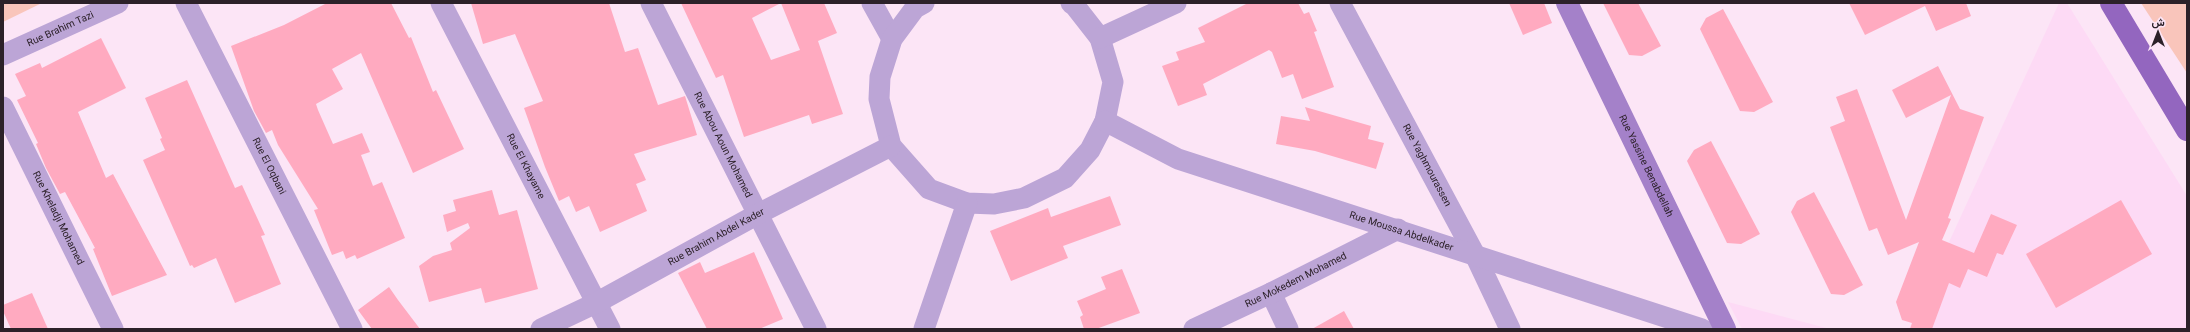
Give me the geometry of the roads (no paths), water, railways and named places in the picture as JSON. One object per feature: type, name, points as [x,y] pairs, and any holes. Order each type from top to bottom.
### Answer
[{"type":"main road","points":[[2111,3],[2186,126]]},
{"type":"street","name":"Rue Brahim Tazi","points":[[3,55],[118,3]]},
{"type":"street","name":"Rue El Oqbani","points":[[186,3],[352,329]]},
{"type":"street","name":"Rue El Khayame","points":[[442,3],[610,329]]},
{"type":"street","name":"Rue Abou Aoun Mohamed","points":[[651,3],[816,329]]},
{"type":"street","points":[[872,3],[892,39]]},
{"type":"street","points":[[924,3],[915,8],[892,39],[880,77],[879,99],[891,146],[929,189],[967,203],[994,204],[1024,198],[1065,178],[1090,150],[1105,121],[1113,82],[1100,38],[1071,3]]},
{"type":"street","points":[[1100,38],[1176,3]]},
{"type":"street","name":"Rue Yaghmourassen","points":[[1340,3],[1475,255],[1510,329]]},
{"type":"street","name":"Rue Yassine Benabdellah","points":[[1567,3],[1725,329]]},
{"type":"street","name":"Rue Kheladji Mohamed","points":[[3,107],[113,329]]},
{"type":"street","name":"Rue Moussa Abdelkader","points":[[1105,121],[1178,159],[1398,229],[1702,329]]},
{"type":"street","name":"Rue Brahim Abdel Kader","points":[[541,329],[596,303],[758,214],[891,146]]},
{"type":"street","points":[[924,329],[967,203]]},
{"type":"street","name":"Rue Mokedem Mohamed","points":[[1194,329],[1271,293],[1398,229]]},
{"type":"street","points":[[1271,293],[1288,329]]}]
